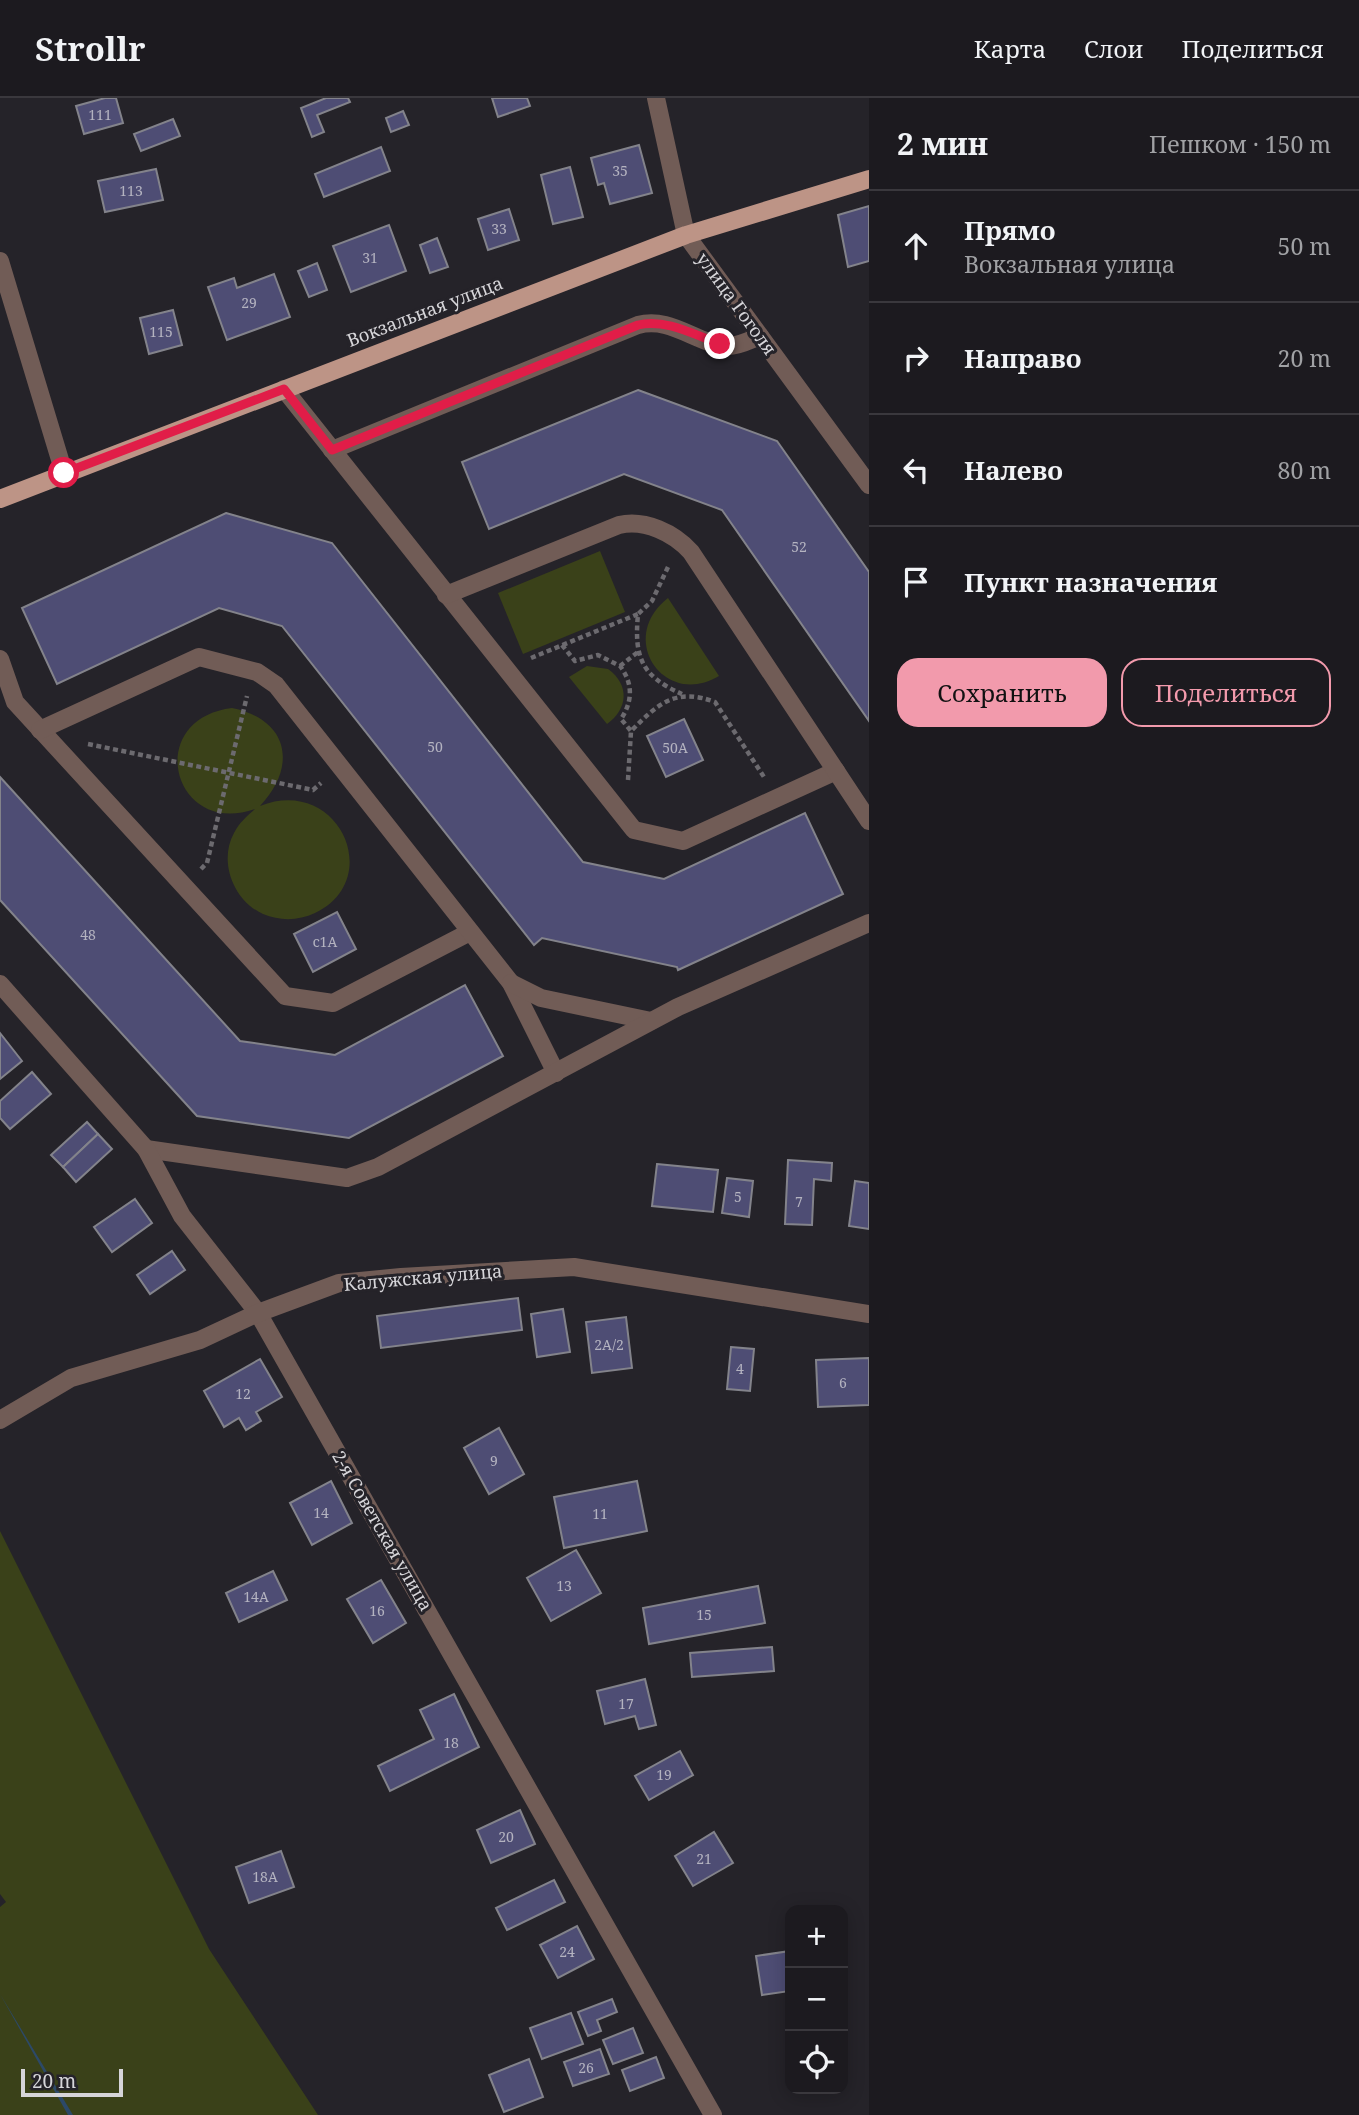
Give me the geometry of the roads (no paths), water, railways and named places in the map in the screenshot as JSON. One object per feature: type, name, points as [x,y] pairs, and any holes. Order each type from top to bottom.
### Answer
[{"type":"main road","name":"Вокзальная улица","points":[[0,499],[686,235],[869,179]]},
{"type":"street","name":"улица Гоголя","points":[[656,98],[686,235],[869,485]]},
{"type":"street","points":[[0,261],[64,473]]},
{"type":"street","points":[[332,450],[650,321],[729,346],[760,336]]},
{"type":"street","points":[[284,389],[634,830],[682,841],[836,771]]},
{"type":"street","points":[[446,595],[619,525],[643,524],[681,541],[869,821]]},
{"type":"street","points":[[42,732],[199,657],[253,671],[276,685],[511,983],[556,1073]]},
{"type":"street","points":[[0,659],[15,702],[276,989],[296,999],[333,1003],[470,932]]},
{"type":"street","points":[[146,1149],[347,1178],[378,1167],[651,1021],[869,923]]},
{"type":"street","points":[[511,983],[541,998],[651,1021]]},
{"type":"street","name":"2-я Советская улица","points":[[0,984],[146,1149],[182,1216],[258,1313],[713,2115]]},
{"type":"street","name":"Калужская улица","points":[[0,1420],[71,1378],[200,1340],[258,1313],[339,1283],[574,1267],[869,1314]]},
{"type":"water","points":[[0,1994],[73,2115],[68,2115]]}]
